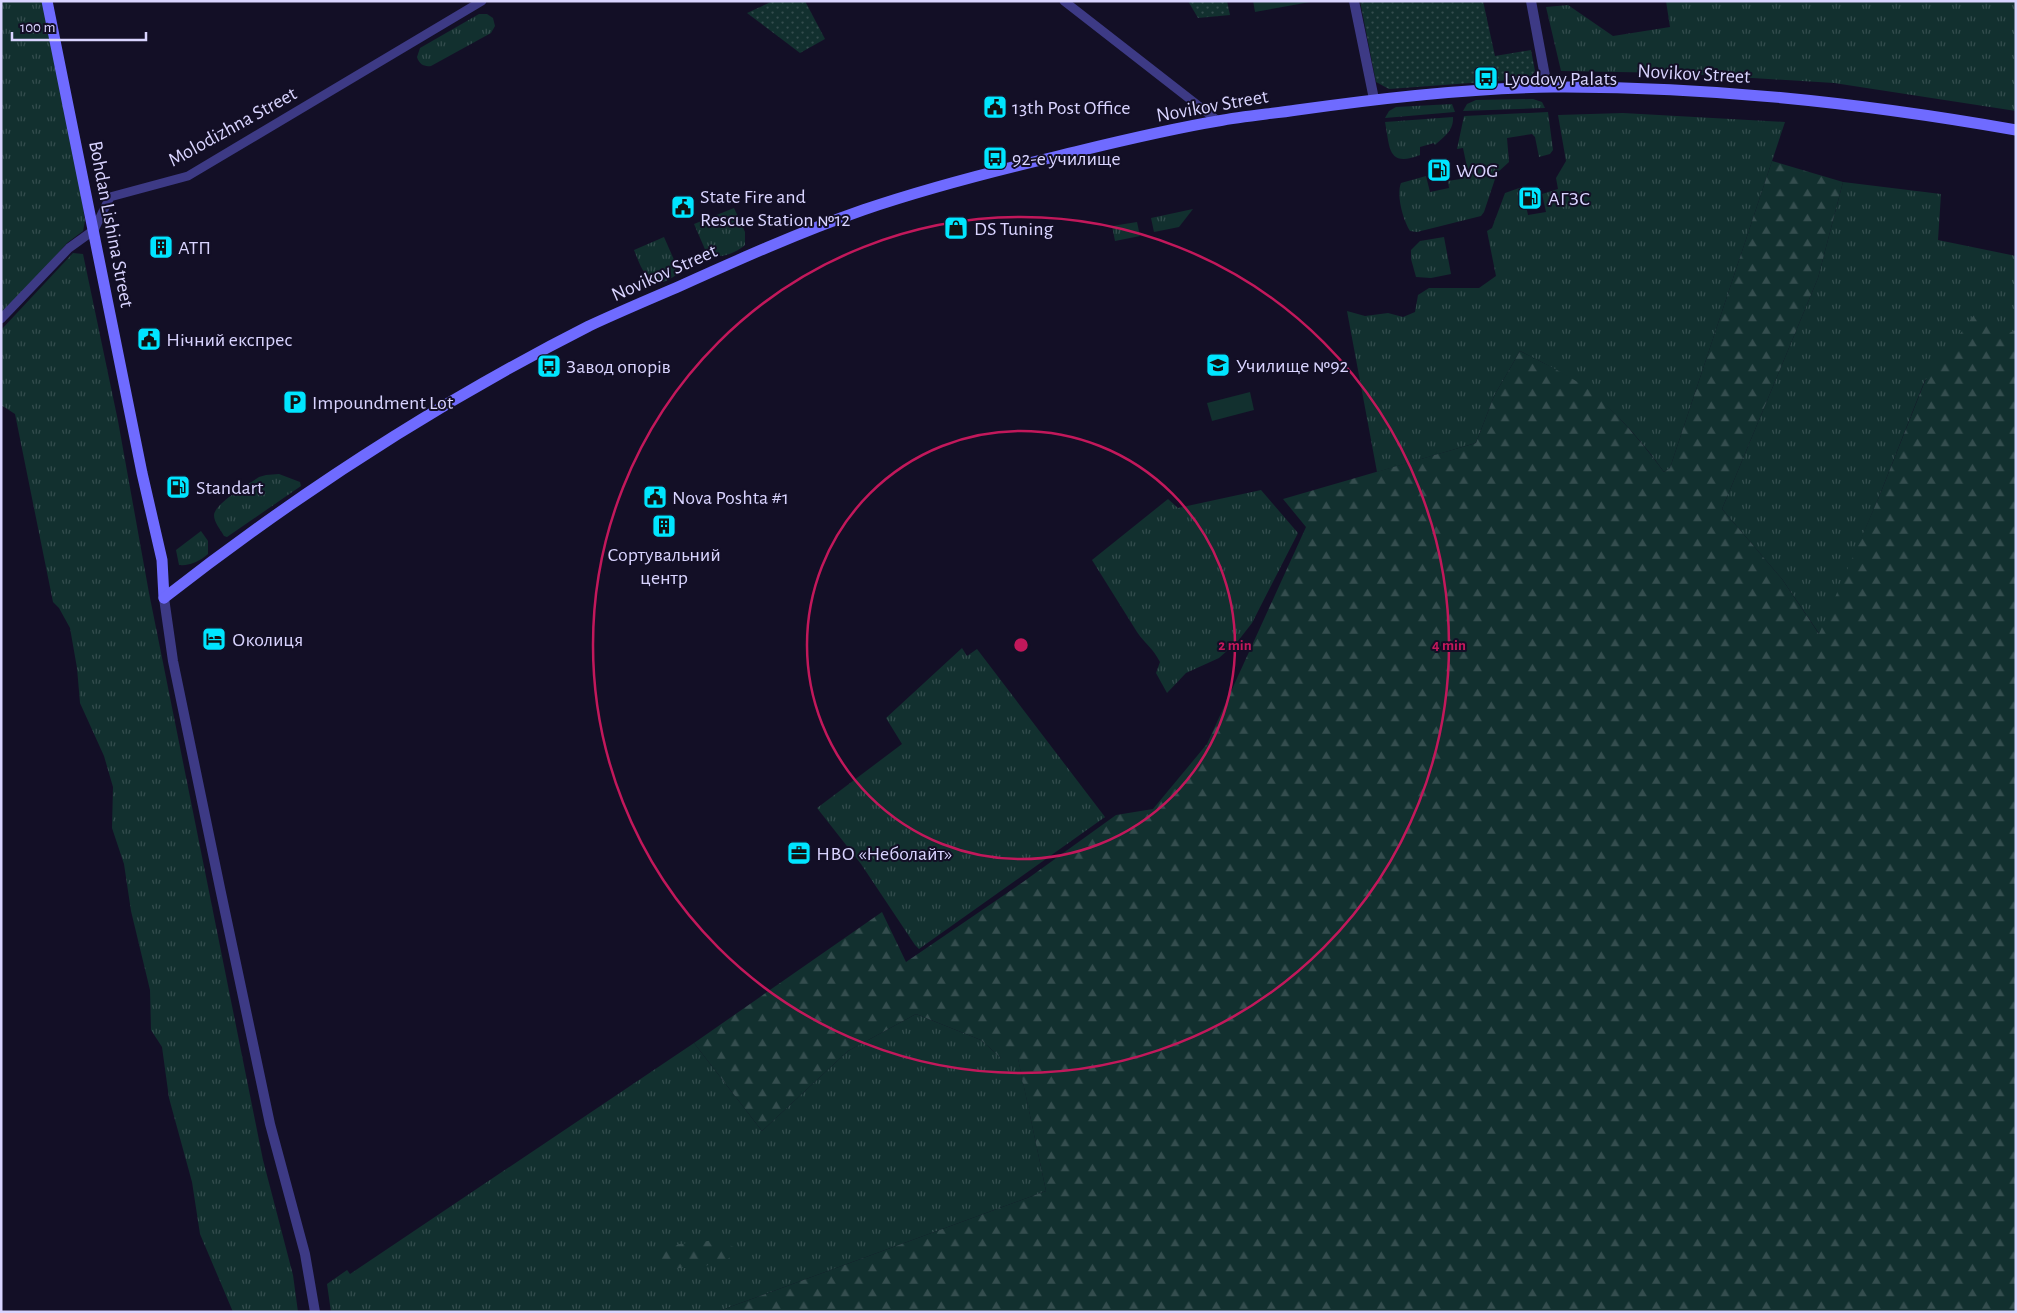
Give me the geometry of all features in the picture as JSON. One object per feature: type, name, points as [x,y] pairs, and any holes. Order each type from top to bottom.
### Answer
[{"type":"main road","name":"Bohdan Lishina Street","points":[[48,1],[142,473],[162,560],[164,598]]},
{"type":"main road","name":"Novikov Street","points":[[164,598],[240,539],[370,449],[467,392],[594,324],[757,251],[867,209],[998,170],[1132,138],[1218,121],[1405,96],[1547,87],[1644,88],[1760,95],[1890,110],[2016,130]]},
{"type":"street","name":"Molodizhna Street","points":[[1,319],[69,248],[94,230],[110,197],[188,176],[473,4],[482,1]]},
{"type":"street","points":[[1064,1],[1218,121]]},
{"type":"street","points":[[1354,1],[1374,100]]},
{"type":"street","points":[[1531,1],[1547,87]]},
{"type":"street","name":"Bohdan Lishina Street","points":[[164,598],[173,661],[264,1097],[305,1254],[315,1312]]},
{"type":"green space","points":[[1,1],[43,1],[78,174],[85,221],[83,231],[67,243],[1,314]]},
{"type":"green space","points":[[773,1],[805,1],[825,39],[800,53],[747,13]]},
{"type":"green space","points":[[1188,1],[1227,1],[1230,15],[1198,18]]},
{"type":"green space","points":[[1253,1],[1316,1],[1255,12]]},
{"type":"green space","points":[[1360,1],[1483,1],[1495,56],[1531,50],[1535,71],[1530,78],[1525,79],[1389,89],[1376,82]]},
{"type":"green space","points":[[1666,1],[2016,1],[2016,111],[1834,83],[1674,73],[1561,71],[1546,7],[1568,5],[1613,36],[1670,27]]},
{"type":"green space","points":[[479,14],[487,14],[493,18],[495,26],[491,33],[431,66],[426,66],[419,62],[417,57],[420,48]]},
{"type":"green space","points":[[1533,99],[1542,102],[1545,108],[1463,111],[1467,104],[1476,100]]},
{"type":"green space","points":[[1452,104],[1455,112],[1385,118],[1389,111],[1396,107]]},
{"type":"green space","points":[[1548,112],[1553,150],[1550,154],[1539,157],[1535,137],[1532,134],[1507,138],[1509,162],[1497,173],[1481,216],[1417,232],[1410,231],[1401,207],[1399,194],[1401,183],[1426,176],[1430,192],[1449,188],[1448,181],[1460,179],[1459,173],[1468,172],[1463,148],[1457,149],[1464,116]]},
{"type":"green space","points":[[1623,113],[1785,122],[1670,468],[1664,472],[1632,431],[1614,412],[1586,388],[1520,351],[1494,396],[1476,443],[1377,472],[1347,311],[1365,316],[1388,313],[1403,317],[1415,312],[1418,295],[1429,288],[1479,288],[1496,276],[1487,231],[1492,228],[1505,193],[1522,187],[1528,215],[1546,212],[1542,194],[1558,189],[1556,178],[1566,161],[1558,115]]},
{"type":"green space","points":[[1453,117],[1452,126],[1448,133],[1435,145],[1434,143],[1420,147],[1420,155],[1401,159],[1392,153],[1385,122]]},
{"type":"green space","points":[[1772,161],[1843,182],[1818,278],[1722,509],[1782,579],[1819,634],[1879,497],[1925,381],[1977,311],[2006,334],[2016,330],[2016,1312],[716,1312],[1046,1191],[1018,1059],[1001,1058],[981,1040],[916,1014],[848,1051],[762,1131],[694,1043],[882,912],[906,962],[1023,882],[1116,815],[1153,809],[1207,744],[1306,527],[1283,499],[1476,443],[1494,396],[1520,351],[1568,376],[1594,394],[1631,431],[1664,472],[1670,468]]},
{"type":"green space","points":[[1843,182],[1941,194],[1938,240],[2016,256],[2016,330],[1925,380],[1879,497],[1820,635],[1782,579],[1722,509],[1818,278]]},
{"type":"green space","points":[[734,208],[745,232],[745,245],[727,255],[711,256],[707,254],[694,224]]},
{"type":"green space","points":[[1193,209],[1179,227],[1154,232],[1151,218]]},
{"type":"green space","points":[[1137,222],[1140,236],[1115,241],[1112,226]]},
{"type":"green space","points":[[664,237],[675,262],[676,275],[660,282],[653,281],[644,272],[634,250]]},
{"type":"green space","points":[[1444,237],[1451,274],[1431,278],[1416,277],[1411,259],[1411,250],[1420,241]]},
{"type":"green space","points":[[73,253],[83,254],[118,421],[149,593],[263,1160],[293,1275],[298,1312],[233,1312],[200,1234],[192,1182],[169,1098],[162,1047],[151,1030],[150,990],[131,911],[124,864],[112,828],[113,787],[104,756],[80,703],[77,668],[70,628],[59,608],[53,602],[15,414],[1,405],[1,330]]},
{"type":"green space","points":[[1250,392],[1254,410],[1212,421],[1207,403]]},
{"type":"green space","points":[[279,474],[300,482],[301,486],[227,537],[224,536],[214,518],[216,510],[220,505],[259,477]]},
{"type":"green space","points":[[1261,490],[1298,533],[1252,623],[1238,641],[1219,658],[1186,673],[1167,693],[1156,673],[1160,662],[1137,632],[1092,560],[1168,499],[1178,508]]},
{"type":"green space","points":[[201,531],[208,541],[208,554],[195,562],[179,565],[176,550]]},
{"type":"green space","points":[[962,648],[967,656],[977,649],[1105,817],[919,949],[861,864],[817,808],[902,744],[886,718]]},
{"type":"green space","points":[[916,1014],[981,1040],[1001,1058],[1018,1058],[1046,1191],[716,1312],[331,1312],[327,1284],[347,1270],[350,1274],[694,1043],[762,1131],[848,1051]]},
{"type":"green space","points":[[717,1240],[741,1250],[724,1261],[713,1264],[681,1268],[661,1268],[660,1258],[664,1250],[680,1244]]},
{"type":"place","name":"Lyodovy Palats","points":[[1486,78]]},
{"type":"place","name":"13th Post Office","points":[[995,107]]},
{"type":"place","name":"92-е училище","points":[[995,158]]},
{"type":"place","name":"WOG","points":[[1439,170]]},
{"type":"place","name":"АГЗС","points":[[1530,198]]},
{"type":"place","name":"State Fire and Rescue Station №12","points":[[683,207]]},
{"type":"place","name":"DS Tuning","points":[[956,228]]},
{"type":"place","name":"АТП","points":[[161,247]]},
{"type":"place","name":"Нічний експрес","points":[[149,339]]},
{"type":"place","name":"Училище №92","points":[[1218,365]]},
{"type":"place","name":"Завод опорів","points":[[549,366]]},
{"type":"place","name":"Impoundment Lot","points":[[295,402]]},
{"type":"place","name":"Standart","points":[[178,487]]},
{"type":"place","name":"Nova Poshta #1","points":[[655,497]]},
{"type":"place","name":"Сортувальний центр","points":[[664,526]]},
{"type":"place","name":"Околиця","points":[[214,639]]},
{"type":"place","name":"НВО «Неболайт»","points":[[799,853]]}]
